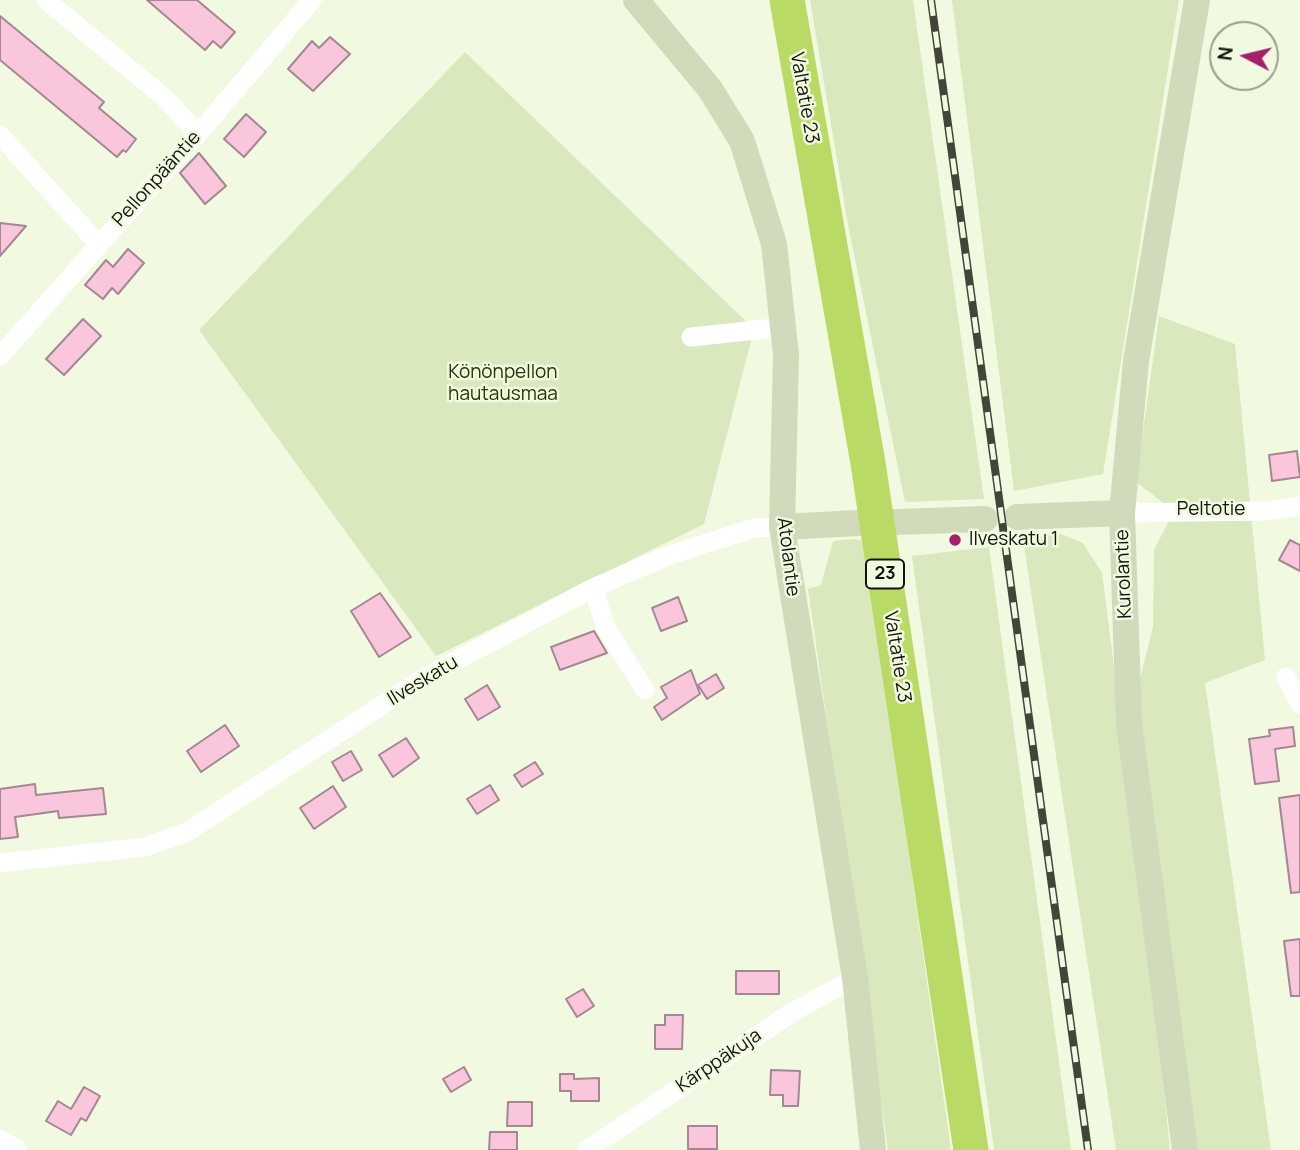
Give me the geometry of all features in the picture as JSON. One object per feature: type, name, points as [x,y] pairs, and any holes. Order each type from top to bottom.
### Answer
[{"type":"highway","name":"Valtatie 23","points":[[787,0],[868,463],[971,1150]]},
{"type":"street","points":[[46,0],[165,98],[198,134]]},
{"type":"street","name":"Pellonpääntie","points":[[3,347],[198,134],[312,0]]},
{"type":"street","name":"Atolantie","points":[[636,0],[710,89],[742,141],[774,244],[786,355],[782,527],[855,978],[873,1150]]},
{"type":"street","name":"Kurolantie","points":[[1185,1150],[1129,723],[1122,513],[1136,361],[1197,0]]},
{"type":"street","points":[[0,135],[99,245]]},
{"type":"street","points":[[691,337],[784,327]]},
{"type":"street","name":"Peltotie","points":[[1122,513],[1267,510],[1300,506]]},
{"type":"street","points":[[1017,517],[1122,513]]},
{"type":"street","points":[[896,522],[985,519]]},
{"type":"street","name":"Ilveskatu","points":[[0,863],[145,847],[187,832],[425,677],[593,588],[670,555],[754,528],[858,523]]},
{"type":"street","points":[[593,588],[606,628],[645,690]]},
{"type":"street","points":[[1286,677],[1300,704]]},
{"type":"street","name":"Kärppäkuja","points":[[587,1150],[794,1011],[855,978]]},
{"type":"street","points":[[0,1139],[18,1150]]},
{"type":"green space","points":[[810,0],[913,0],[984,499],[905,502],[848,225]]},
{"type":"green space","points":[[952,0],[1179,0],[1103,474],[1014,491]]},
{"type":"green space","name":"Könönpellon hautausmaa","points":[[465,52],[754,329],[704,524],[436,656],[199,330]]},
{"type":"green space","points":[[1159,316],[1235,344],[1265,660],[1205,683],[1271,1150],[1192,1150],[1129,723],[1153,627],[1154,550],[1174,511],[1136,482]]},
{"type":"green space","points":[[1061,534],[1083,543],[1102,573],[1147,924],[1170,1150],[1116,1150],[1023,539]]},
{"type":"green space","points":[[833,541],[864,541],[951,1150],[888,1150],[808,589],[821,585]]},
{"type":"green space","points":[[989,547],[1071,1150],[994,1150],[912,556]]},
{"type":"building","points":[[147,0],[197,0],[235,32],[221,48],[213,41],[205,50]]},
{"type":"building","points":[[0,16],[104,102],[99,108],[136,139],[126,152],[123,150],[117,157],[0,60]]},
{"type":"building","points":[[330,37],[350,54],[313,91],[288,69],[312,41],[319,48]]},
{"type":"building","points":[[246,114],[266,132],[244,157],[224,139]]},
{"type":"building","points":[[199,153],[226,186],[205,204],[180,173]]},
{"type":"building","points":[[0,223],[26,226],[0,256]]},
{"type":"building","points":[[128,249],[144,263],[118,294],[112,288],[103,299],[85,285],[106,260],[113,267]]},
{"type":"building","points":[[83,319],[101,336],[64,375],[46,359]]},
{"type":"building","points":[[1297,451],[1300,477],[1272,481],[1269,455]]},
{"type":"building","points":[[1290,540],[1300,545],[1300,571],[1279,560]]},
{"type":"building","points":[[380,593],[411,637],[379,657],[351,611]]},
{"type":"building","points":[[678,597],[687,621],[661,631],[652,608]]},
{"type":"building","points":[[594,631],[607,653],[560,670],[551,647]]},
{"type":"building","points":[[691,670],[700,694],[662,720],[654,707],[667,698],[661,687]]},
{"type":"building","points":[[716,674],[724,688],[707,699],[698,685]]},
{"type":"building","points":[[487,685],[500,707],[478,720],[465,699]]},
{"type":"building","points":[[225,725],[239,746],[201,772],[187,751]]},
{"type":"building","points":[[1293,727],[1295,746],[1275,749],[1279,781],[1255,784],[1249,739],[1270,736],[1269,730]]},
{"type":"building","points":[[406,738],[419,758],[393,777],[379,755]]},
{"type":"building","points":[[351,751],[362,770],[343,781],[332,762]]},
{"type":"building","points":[[535,762],[543,774],[522,787],[514,775]]},
{"type":"building","points":[[35,784],[36,795],[103,788],[106,814],[59,818],[58,811],[15,817],[18,837],[0,839],[0,789]]},
{"type":"building","points":[[490,785],[499,800],[477,814],[467,799]]},
{"type":"building","points":[[333,786],[346,807],[314,829],[300,808]]},
{"type":"building","points":[[1300,795],[1300,892],[1291,893],[1279,798]]},
{"type":"building","points":[[1300,939],[1300,996],[1291,996],[1284,941]]},
{"type":"building","points":[[736,971],[779,971],[779,994],[736,994]]},
{"type":"building","points":[[583,989],[594,1006],[577,1017],[566,999]]},
{"type":"building","points":[[665,1015],[683,1015],[682,1049],[655,1049],[655,1025],[665,1025]]},
{"type":"building","points":[[464,1067],[471,1080],[451,1092],[443,1079]]},
{"type":"building","points":[[771,1070],[800,1071],[798,1106],[783,1106],[783,1095],[770,1095]]},
{"type":"building","points":[[560,1074],[574,1074],[574,1079],[599,1078],[599,1101],[571,1101],[571,1091],[560,1091]]},
{"type":"building","points":[[84,1087],[100,1096],[86,1121],[81,1118],[71,1135],[46,1121],[58,1101],[71,1109]]},
{"type":"building","points":[[508,1102],[532,1102],[532,1126],[507,1126]]},
{"type":"building","points":[[688,1126],[717,1126],[717,1149],[688,1149]]},
{"type":"building","points":[[490,1132],[517,1132],[517,1150],[489,1150]]},
{"type":"railway","points":[[931,0],[1088,1150]]},
{"type":"place","name":"Ilveskatu 1","points":[[955,540]]}]
